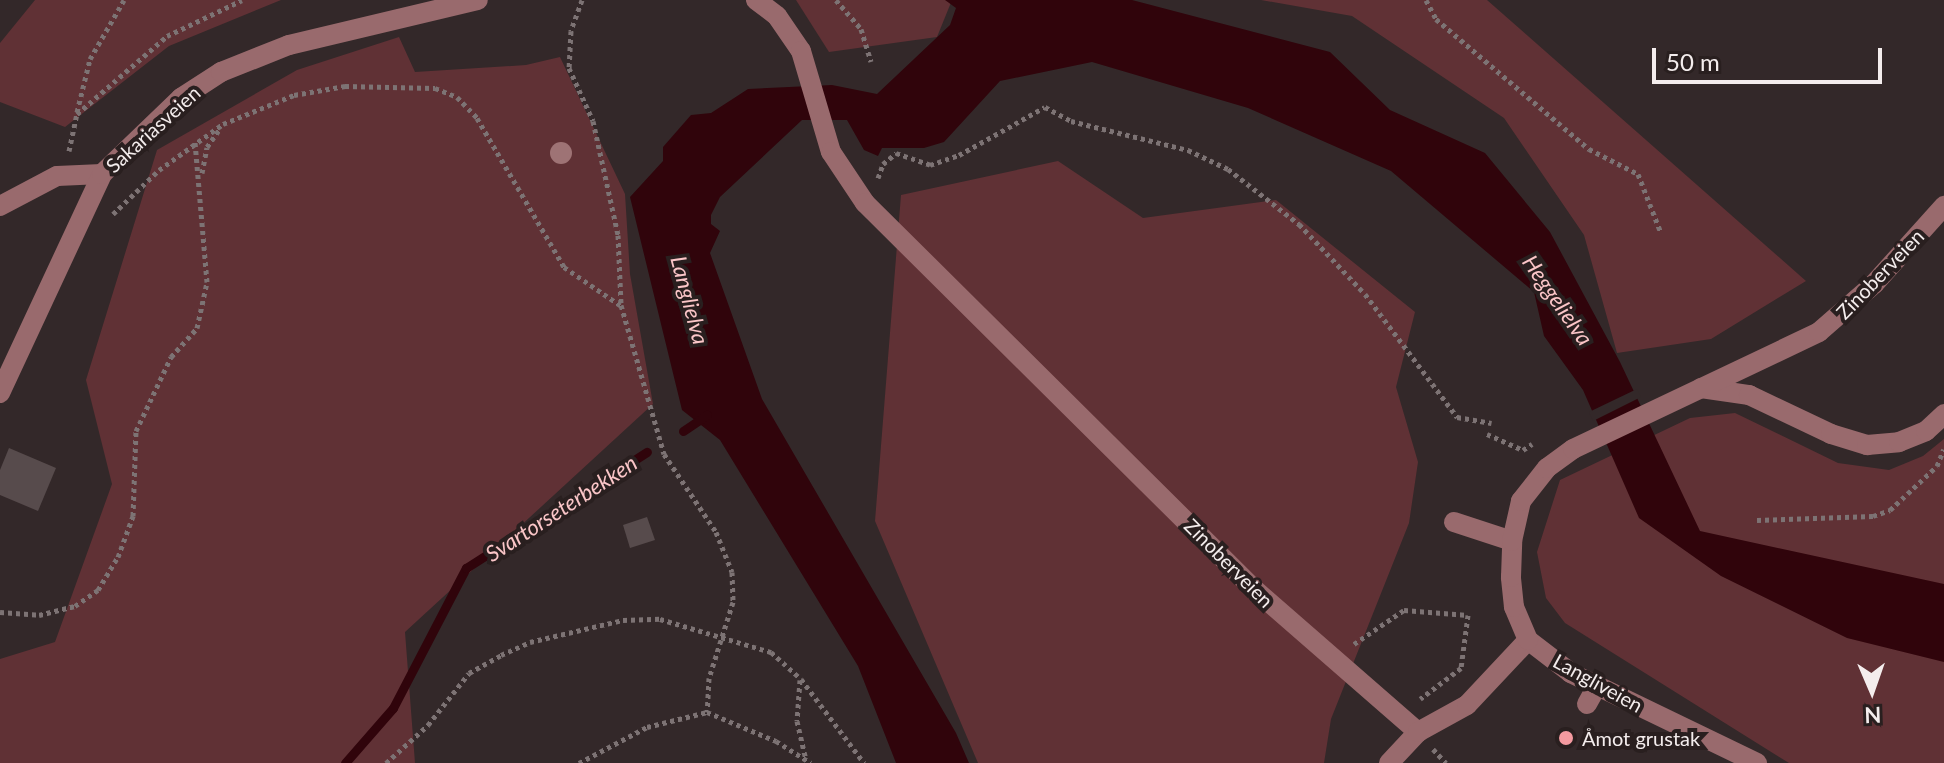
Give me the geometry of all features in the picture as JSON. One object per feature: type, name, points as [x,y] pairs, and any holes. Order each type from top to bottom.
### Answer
[{"type":"street","name":"Sakariasveien","points":[[0,393],[102,174],[181,98],[221,72],[350,27],[478,0]]},
{"type":"street","name":"Zinoberveien","points":[[756,0],[792,36],[811,82],[831,152],[865,203],[1329,657],[1418,732]]},
{"type":"street","points":[[0,206],[72,172],[102,174]]},
{"type":"street","name":"Zinoberveien","points":[[1528,640],[1514,607],[1512,541],[1529,486],[1573,449],[1696,389],[1787,351],[1834,321],[1944,206]]},
{"type":"street","points":[[1696,389],[1749,395],[1831,434],[1867,445],[1899,442],[1941,417]]},
{"type":"street","points":[[1454,522],[1512,541]]},
{"type":"street","points":[[1389,763],[1418,732],[1467,705],[1528,640]]},
{"type":"street","name":"Langliveien","points":[[1528,640],[1592,695],[1757,763]]},
{"type":"path","points":[[72,172],[69,151],[90,59],[124,0]]},
{"type":"path","points":[[77,114],[167,36],[242,0]]},
{"type":"path","points":[[582,0],[571,31],[569,68],[593,121],[618,235],[621,305],[664,454],[716,532],[732,572],[733,602],[709,678],[707,712]]},
{"type":"path","points":[[836,0],[861,29],[871,62]]},
{"type":"path","points":[[1426,0],[1436,19],[1589,149],[1638,174],[1661,233]]},
{"type":"path","points":[[80,220],[97,222],[110,216],[195,143],[223,124],[294,95],[345,86],[404,84],[457,97],[477,118],[564,267],[621,305]]},
{"type":"path","points":[[865,203],[883,164],[896,153],[930,165],[959,155],[1045,107],[1071,121],[1188,150],[1228,169],[1299,224],[1365,294],[1457,417],[1491,423]]},
{"type":"path","points":[[201,177],[207,147],[223,124]]},
{"type":"path","points":[[0,612],[39,615],[75,606],[98,590],[118,557],[133,516],[136,431],[171,357],[197,328],[204,298],[201,177],[195,143]]},
{"type":"path","points":[[1757,520],[1873,516],[1890,510],[1937,466],[1944,453],[1941,417]]},
{"type":"path","points":[[1487,434],[1523,450],[1539,439]]},
{"type":"path","points":[[1329,657],[1404,610],[1468,615],[1461,668],[1400,716]]},
{"type":"path","points":[[386,763],[428,725],[469,673],[530,642],[635,620],[660,619],[723,635],[771,652],[801,679],[862,762]]},
{"type":"path","points":[[801,679],[797,721],[808,761]]},
{"type":"path","points":[[579,763],[647,727],[707,712],[808,761]]},
{"type":"shaded area","points":[[35,0],[281,0],[169,46],[65,127],[0,102],[0,43]]},
{"type":"shaded area","points":[[796,0],[952,0],[937,37],[829,52]]},
{"type":"shaded area","points":[[1261,0],[1487,0],[1806,281],[1711,339],[1617,353],[1584,235],[1504,118],[1352,16]]},
{"type":"shaded area","points":[[399,37],[415,72],[526,65],[560,57],[625,194],[630,274],[653,404],[405,632],[415,763],[0,763],[0,659],[55,642],[112,484],[86,380],[157,150],[297,70]]},
{"type":"shaded area","points":[[1058,161],[1143,218],[1276,200],[1415,312],[1396,387],[1418,462],[1409,523],[1331,719],[1324,763],[978,763],[875,521],[901,195]]},
{"type":"shaded area","points":[[1735,413],[1838,463],[1889,470],[1923,456],[1944,439],[1944,763],[1789,763],[1565,623],[1546,598],[1537,552],[1560,480],[1690,418]]},
{"type":"water","points":[[945,0],[1132,0],[1330,52],[1390,110],[1485,153],[1550,232],[1620,362],[1700,531],[1944,584],[1944,662],[1847,638],[1721,576],[1639,518],[1583,390],[1544,336],[1534,292],[1391,171],[1248,108],[1092,62],[1000,81],[944,142],[924,148],[882,148],[878,156],[864,150],[847,120],[802,120],[720,197],[711,215],[711,224],[720,231],[710,253],[762,399],[956,733],[969,763],[896,763],[858,666],[720,440],[682,410],[630,197],[663,161],[663,147],[691,115],[711,113],[748,89],[832,85],[877,94],[950,25],[956,8]]},
{"type":"pier","points":[[1637,389],[1641,397],[1593,421],[1589,412]]},
{"type":"building","points":[[9,448],[56,468],[38,511],[0,495],[0,470]]},
{"type":"building","points":[[647,517],[655,540],[630,548],[623,525]]},
{"type":"waterway","name":"Svartorseterbekken","points":[[683,431],[707,415]]},
{"type":"waterway","name":"Svartorseterbekken","points":[[345,763],[393,708],[466,568],[647,452]]},
{"type":"place","name":"Åmot grustak","points":[[1566,738]]},
{"type":"water label","name":"Langlielva","points":[[690,300]]},
{"type":"water label","name":"Heggelielva","points":[[1558,300]]}]
